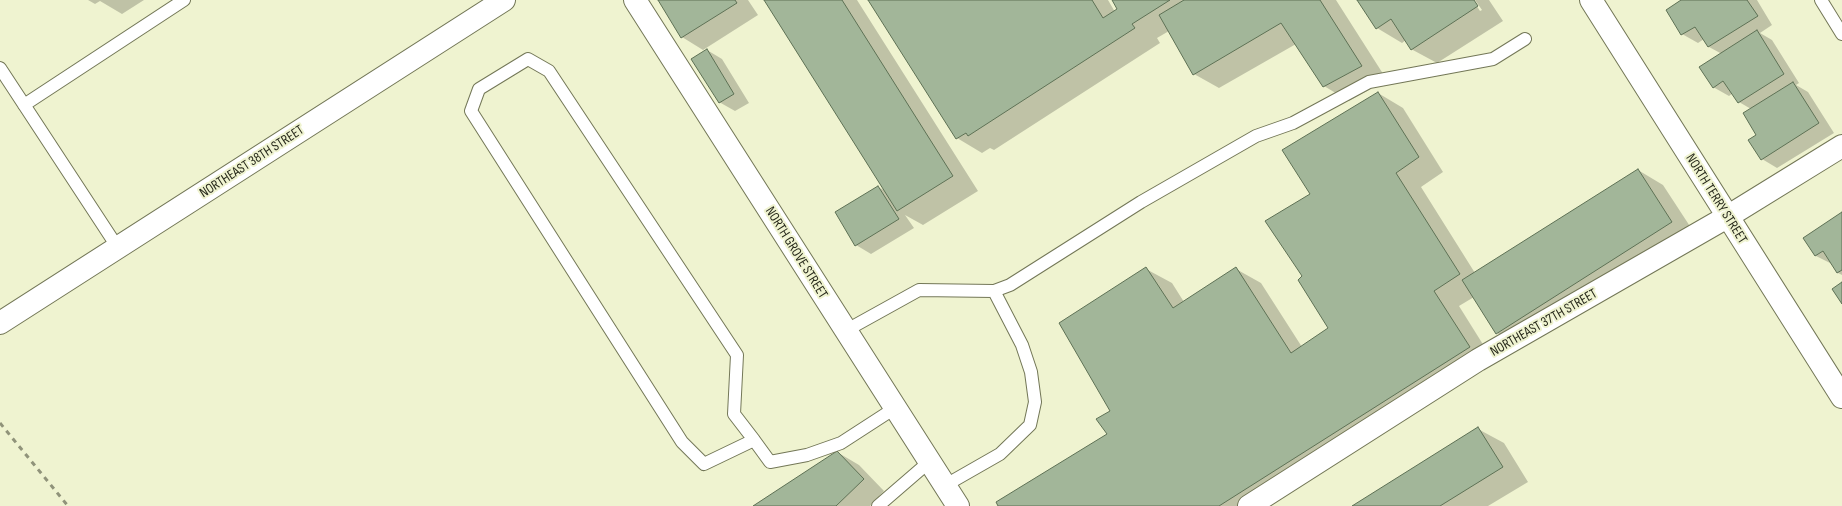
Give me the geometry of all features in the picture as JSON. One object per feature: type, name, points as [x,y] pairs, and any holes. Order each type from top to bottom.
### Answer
[{"type":"street","name":"NORTHEAST 38TH STREET","points":[[0,323],[504,0]]},
{"type":"street","name":"NORTH GROVE STREET","points":[[635,0],[958,506]]},
{"type":"street","name":"NORTH TERRY STREET","points":[[1591,0],[1842,397]]},
{"type":"street","name":"NORTHEAST 37TH STREET","points":[[1249,506],[1478,360],[1727,217],[1842,146]]},
{"type":"lane","points":[[24,105],[184,0]]},
{"type":"lane","points":[[1820,0],[1842,34]]},
{"type":"lane","points":[[845,331],[919,290],[994,291],[1016,281],[1141,202],[1256,136],[1293,123],[1369,82],[1493,58],[1525,38]]},
{"type":"lane","points":[[754,440],[704,464],[682,442],[471,111],[479,89],[528,59],[549,71],[737,355],[734,414],[754,440],[770,462],[807,455],[841,443],[895,408]]},
{"type":"lane","points":[[0,68],[118,248]]},
{"type":"lane","points":[[944,486],[1000,454],[1030,425],[1035,402],[1031,372],[1022,345],[994,291]]},
{"type":"lane","points":[[878,506],[929,462]]},
{"type":"building","points":[[658,0],[735,0],[737,3],[681,38]]},
{"type":"building","points":[[764,0],[842,0],[953,176],[897,211]]},
{"type":"building","points":[[868,0],[1092,0],[1103,18],[1117,9],[1112,0],[1170,0],[1132,24],[1135,28],[968,136],[966,133],[956,139]]},
{"type":"building","points":[[1184,0],[1320,0],[1362,66],[1323,87],[1281,23],[1193,75],[1159,15]]},
{"type":"building","points":[[1357,0],[1474,0],[1478,6],[1411,50],[1391,19],[1376,29]]},
{"type":"building","points":[[1681,0],[1747,0],[1758,16],[1708,47],[1695,27],[1681,35],[1666,10]]},
{"type":"building","points":[[1757,30],[1784,74],[1738,103],[1723,81],[1713,88],[1699,67]]},
{"type":"building","points":[[707,49],[734,94],[719,103],[691,59]]},
{"type":"building","points":[[1793,82],[1819,123],[1761,160],[1748,140],[1756,135],[1743,113]]},
{"type":"building","points":[[1378,92],[1419,157],[1396,173],[1460,274],[1434,291],[1470,347],[1219,506],[998,506],[996,502],[1107,434],[1096,419],[1110,411],[1059,323],[1146,267],[1173,308],[1236,267],[1291,353],[1328,328],[1298,280],[1302,276],[1265,221],[1310,194],[1282,150]]},
{"type":"building","points":[[1638,169],[1672,222],[1496,334],[1462,280]]},
{"type":"building","points":[[878,186],[899,219],[855,246],[835,212]]},
{"type":"building","points":[[1842,212],[1842,270],[1837,273],[1823,251],[1815,256],[1803,238]]},
{"type":"building","points":[[1842,282],[1842,304],[1832,289]]},
{"type":"building","points":[[1478,427],[1503,467],[1440,506],[1352,506]]},
{"type":"building","points":[[837,451],[864,479],[836,506],[753,506]]},
{"type":"railway","points":[[0,423],[68,506]]}]
